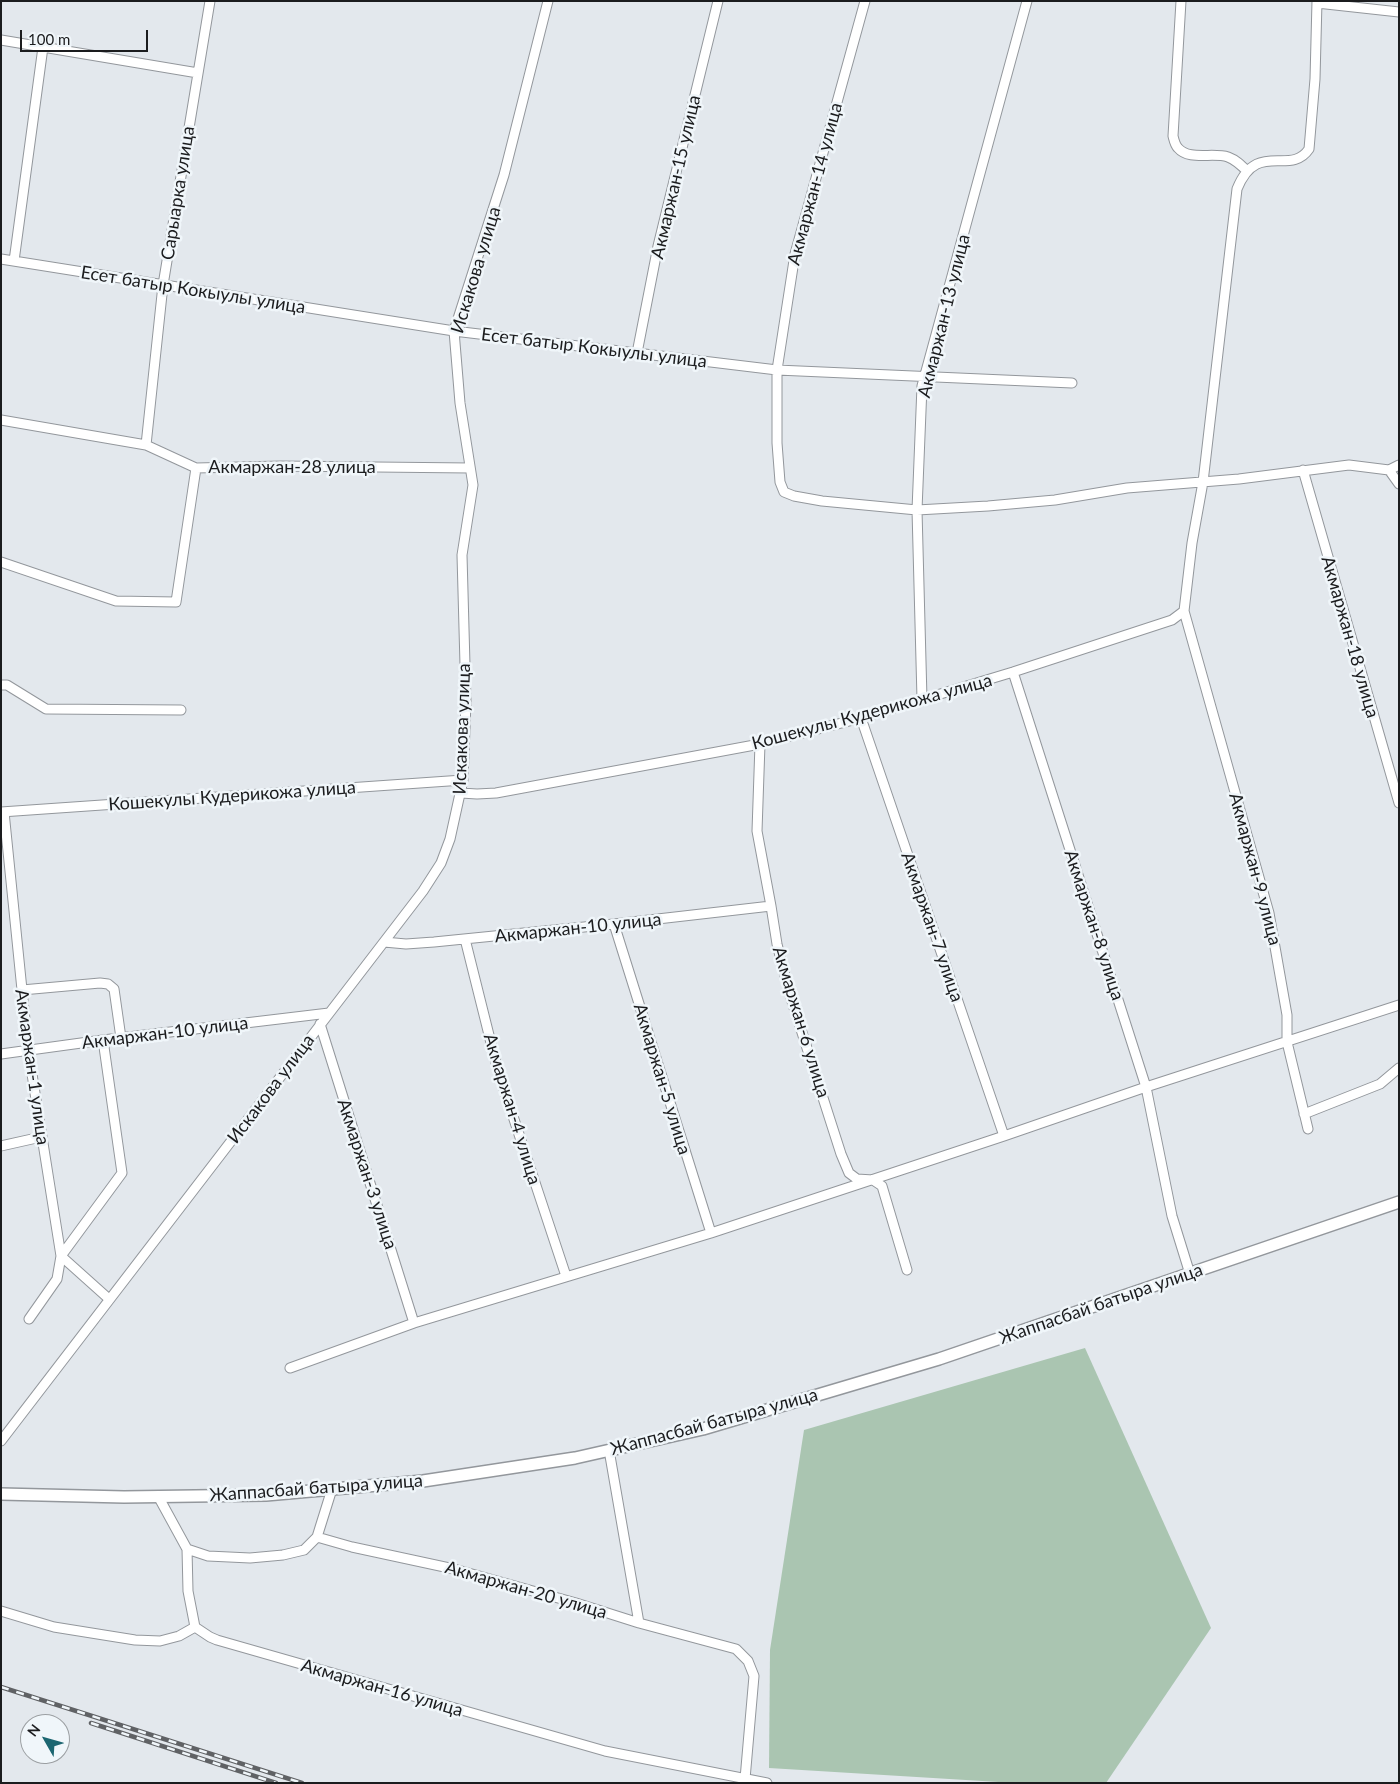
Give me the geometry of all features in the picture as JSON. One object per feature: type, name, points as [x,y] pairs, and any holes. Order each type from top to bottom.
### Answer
[{"type":"main road","name":"Жаппасбай батыра улица","points":[[1,1494],[266,1495],[423,1482],[575,1458],[703,1429],[939,1359],[1399,1202]]},
{"type":"street","name":"Сарыарка улица","points":[[146,445],[163,285],[210,1]]},
{"type":"street","name":"Искакова улица","points":[[1,1441],[423,892],[441,863],[450,839],[463,780],[466,702],[462,555],[473,485],[460,403],[454,331],[504,175],[548,1]]},
{"type":"street","name":"Акмаржан-15 улица","points":[[638,354],[658,246],[718,1]]},
{"type":"street","name":"Акмаржан-14 улица","points":[[865,1],[795,254],[777,370],[777,443],[780,482],[784,492],[794,496],[822,501],[916,510]]},
{"type":"street","name":"Акмаржан-13 улица","points":[[922,699],[916,510],[922,386],[1027,1]]},
{"type":"street","points":[[1181,1],[1173,136],[1178,148],[1192,155],[1229,157],[1237,161],[1247,171]]},
{"type":"street","points":[[1184,611],[1192,543],[1203,482],[1237,189],[1241,178],[1247,171],[1262,161],[1297,160],[1305,155],[1309,149],[1315,79],[1317,2],[1399,12]]},
{"type":"street","points":[[1,40],[198,73]]},
{"type":"street","points":[[14,261],[43,47]]},
{"type":"street","name":"Есет батыр Кокыулы улица","points":[[1,259],[454,331],[777,370],[1072,382]]},
{"type":"street","name":"Акмаржан-28 улица","points":[[1,420],[146,445],[196,468],[281,466],[470,468]]},
{"type":"street","points":[[916,510],[1055,500],[1127,488],[1203,482],[1349,465],[1389,470],[1399,465]]},
{"type":"street","points":[[1,562],[116,601],[176,602],[196,468]]},
{"type":"street","name":"Акмаржан-18 улица","points":[[1303,470],[1399,803]]},
{"type":"street","points":[[1389,470],[1399,484]]},
{"type":"street","name":"Кошекулы Кудерикожа улица","points":[[461,793],[496,793],[760,744],[861,718],[1013,672],[1172,620],[1184,611]]},
{"type":"street","name":"Акмаржан-9 улица","points":[[1184,611],[1270,913],[1287,1015],[1287,1042],[1308,1130]]},
{"type":"street","name":"Акмаржан-8 улица","points":[[1013,672],[1146,1087],[1172,1216],[1190,1274]]},
{"type":"street","points":[[1,685],[7,685],[46,708],[181,710]]},
{"type":"street","name":"Акмаржан-7 улица","points":[[861,718],[1004,1136]]},
{"type":"street","name":"Акмаржан-6 улица","points":[[760,744],[757,831],[772,906],[777,944],[789,992],[841,1154],[849,1173],[857,1179],[873,1180]]},
{"type":"street","name":"Кошекулы Кудерикожа улица","points":[[3,812],[463,780]]},
{"type":"street","name":"Акмаржан-1 улица","points":[[3,812],[28,1049],[61,1256]]},
{"type":"street","name":"Акмаржан-10 улица","points":[[384,942],[406,944],[465,939],[772,906]]},
{"type":"street","name":"Акмаржан-5 улица","points":[[614,924],[711,1233]]},
{"type":"street","name":"Акмаржан-4 улица","points":[[465,939],[498,1071],[566,1276]]},
{"type":"street","points":[[22,990],[100,983],[108,984],[114,989],[120,1038]]},
{"type":"street","points":[[290,1368],[414,1323],[711,1233],[1146,1087],[1399,1005]]},
{"type":"street","name":"Акмаржан-10 улица","points":[[1,1054],[28,1049],[329,1013]]},
{"type":"street","name":"Акмаржан-3 улица","points":[[320,1024],[414,1323]]},
{"type":"street","points":[[30,1319],[57,1279],[61,1256],[122,1173],[103,1040]]},
{"type":"street","points":[[1304,1114],[1380,1084],[1399,1068]]},
{"type":"street","points":[[1,1146],[41,1137]]},
{"type":"street","points":[[873,1180],[882,1186],[908,1270]]},
{"type":"street","points":[[61,1256],[110,1299]]},
{"type":"street","points":[[610,1450],[638,1623]]},
{"type":"street","points":[[186,1549],[208,1556],[250,1558],[283,1555],[304,1550],[317,1536],[332,1489]]},
{"type":"street","points":[[1,1611],[54,1627],[136,1640],[160,1641],[179,1636],[195,1627],[188,1591],[186,1549],[158,1496]]},
{"type":"street","name":"Акмаржан-20 улица","points":[[317,1536],[352,1547],[454,1569],[576,1603],[638,1623],[736,1649],[748,1662],[754,1676],[745,1779]]},
{"type":"street","name":"Акмаржан-16 улица","points":[[195,1627],[217,1640],[605,1752],[767,1783]]},
{"type":"green space","points":[[1085,1348],[1211,1628],[1106,1783],[1015,1783],[769,1768],[770,1650],[804,1430]]},
{"type":"railway","points":[[1,1687],[302,1783]]},
{"type":"railway","points":[[91,1723],[276,1783]]}]
